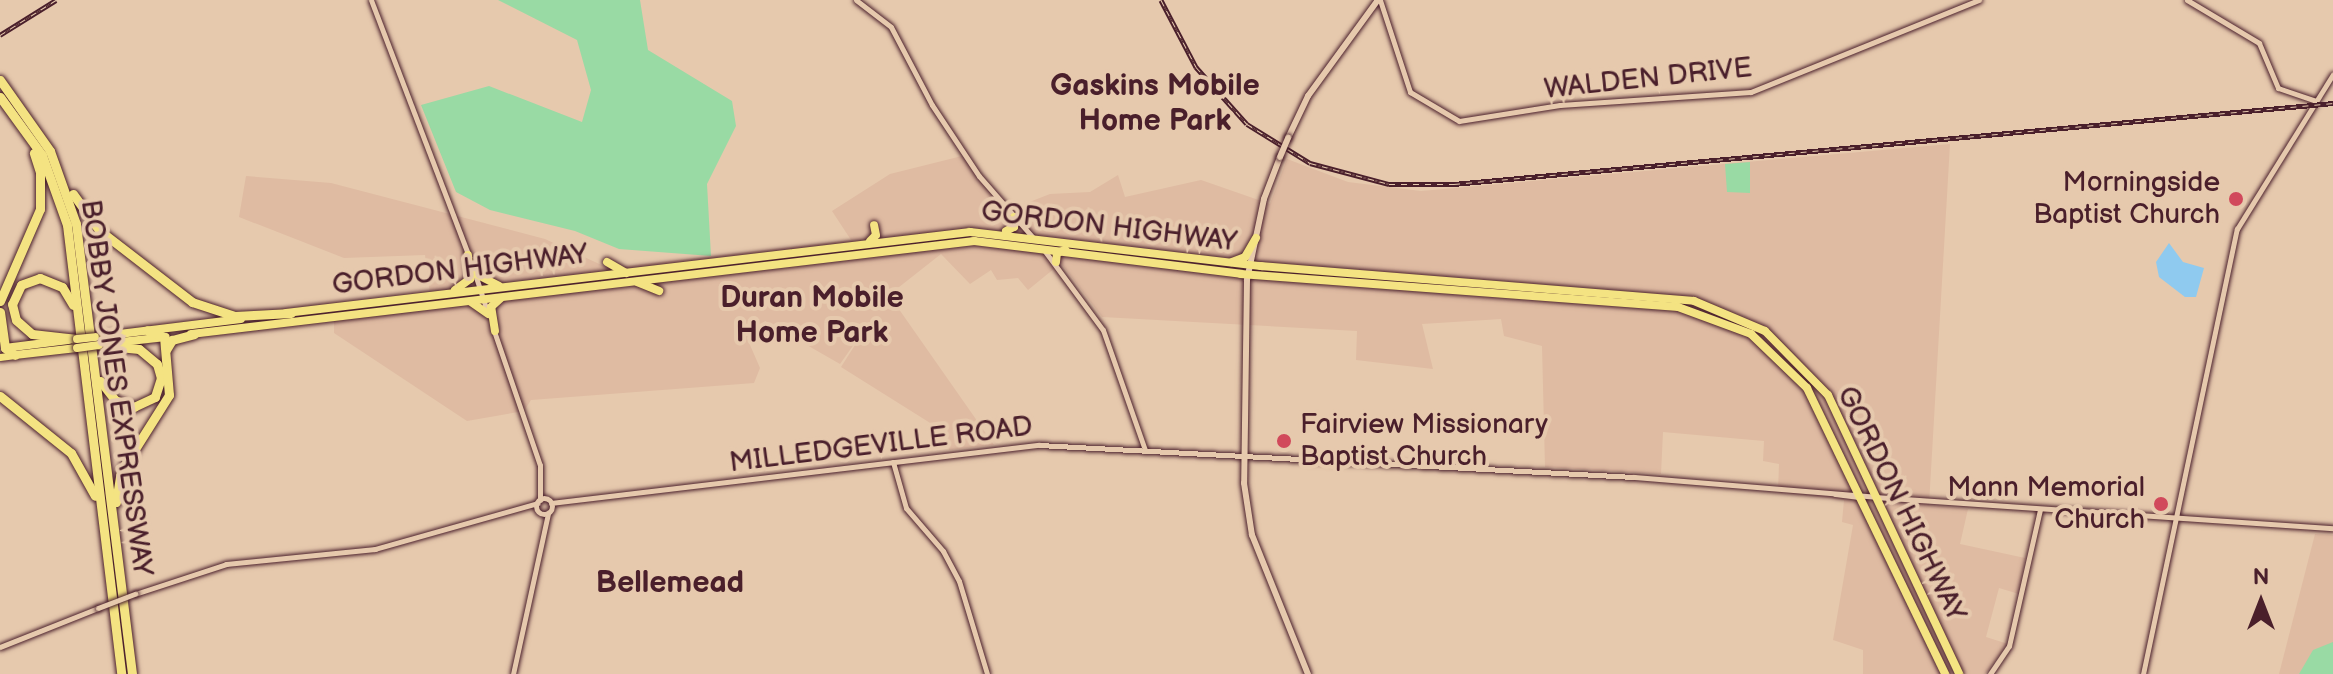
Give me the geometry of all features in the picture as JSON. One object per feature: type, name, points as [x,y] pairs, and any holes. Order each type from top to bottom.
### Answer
[{"type":"highway","name":"BOBBY JONES EXPRESSWAY","points":[[0,80],[50,151],[71,203],[101,344],[115,529],[132,674]]},
{"type":"highway","points":[[0,301],[36,223],[42,189],[35,155],[3,101]]},
{"type":"highway","name":"BOBBY JONES EXPRESSWAY","points":[[3,101],[36,146],[60,197],[121,674]]},
{"type":"highway","points":[[22,109],[50,146],[87,219],[180,295],[230,316],[291,313]]},
{"type":"highway","points":[[997,233],[1013,229],[1014,217]]},
{"type":"highway","points":[[865,243],[876,235],[874,225]]},
{"type":"highway","name":"GORDON HIGHWAY","points":[[507,292],[606,275],[865,243],[997,233],[1226,263],[1249,270],[1661,296],[1715,306],[1765,331],[1806,368],[1836,409],[1959,674]]},
{"type":"highway","points":[[1226,263],[1245,257],[1256,238]]},
{"type":"highway","name":"GORDON HIGHWAY","points":[[78,336],[101,344],[147,330],[430,296],[584,286],[972,241],[1249,270],[1656,305],[1710,315],[1764,343],[1805,384],[1862,495],[1945,674]]},
{"type":"highway","points":[[898,260],[905,247]]},
{"type":"highway","points":[[1056,262],[1057,253],[1065,250]]},
{"type":"highway","points":[[430,296],[465,286],[471,276],[468,255]]},
{"type":"highway","points":[[474,273],[490,285],[507,292],[491,305],[495,331]]},
{"type":"highway","points":[[584,286],[642,282],[659,291],[657,281],[667,276]]},
{"type":"highway","points":[[40,278],[62,287],[73,302],[78,336],[66,343],[40,338],[18,323],[12,304],[21,285],[40,278]]},
{"type":"highway","name":"GORDON HIGHWAY","points":[[2,345],[101,344],[411,307],[482,294]]},
{"type":"highway","points":[[411,307],[473,302],[488,314]]},
{"type":"highway","points":[[0,312],[2,345],[15,355]]},
{"type":"highway","points":[[115,529],[121,471],[169,395],[164,337],[147,330]]},
{"type":"highway","points":[[166,353],[172,340],[194,334]]},
{"type":"highway","name":"GORDON HIGHWAY","points":[[15,355],[66,343]]},
{"type":"highway","points":[[101,344],[131,346],[154,360],[161,383],[149,402],[131,407],[111,397],[101,384],[101,344]]},
{"type":"highway","points":[[0,396],[60,443],[84,470],[94,495],[108,568]]},
{"type":"main road","points":[[1308,674],[1256,548],[1246,510],[1249,270],[1280,157],[1308,96],[1379,0]]},
{"type":"street","points":[[371,0],[468,255],[540,465],[546,531],[513,674]]},
{"type":"street","points":[[856,0],[891,27],[932,105],[1014,217],[1056,262],[1110,343],[1145,450]]},
{"type":"street","name":"WALDEN DRIVE","points":[[1379,0],[1410,92],[1459,121],[1560,105],[1751,92],[1979,0]]},
{"type":"street","points":[[2187,0],[2259,43],[2278,88],[2316,101]]},
{"type":"street","points":[[2143,674],[2237,229],[2333,74]]},
{"type":"street","name":"MILLEDGEVILLE ROAD","points":[[0,647],[208,568],[362,552],[518,510],[544,506],[1010,447],[1245,456],[2333,528]]},
{"type":"street","points":[[893,462],[909,512],[943,551],[959,581],[987,674]]},
{"type":"street","points":[[1990,674],[2009,646],[2040,509]]},
{"type":"shaded area","points":[[1950,144],[1929,505],[1968,509],[1960,544],[2025,558],[2019,594],[1999,588],[1986,637],[2008,644],[1985,674],[1863,674],[1863,650],[1833,640],[1853,525],[1842,522],[1844,500],[1778,492],[1779,464],[1763,461],[1764,441],[1663,432],[1661,474],[1545,467],[1542,346],[1504,336],[1501,319],[1422,324],[1433,369],[1356,360],[1357,331],[1102,317],[1061,263],[1028,290],[1018,278],[997,280],[991,270],[970,284],[941,254],[889,295],[994,445],[949,450],[944,433],[935,426],[841,367],[869,323],[840,364],[765,321],[747,338],[760,368],[754,383],[531,400],[524,411],[467,421],[334,333],[334,321],[432,309],[425,255],[344,258],[239,217],[246,176],[331,183],[545,239],[608,268],[851,240],[832,211],[890,174],[962,156],[1006,211],[1050,194],[1090,192],[1118,175],[1125,197],[1201,180],[1270,204],[1287,159],[1348,182],[1421,191]]},
{"type":"shaded area","points":[[2315,534],[2333,535],[2333,674],[2279,674]]},
{"type":"green space","points":[[498,0],[640,0],[648,50],[732,101],[736,126],[707,184],[711,256],[619,249],[575,231],[490,210],[456,192],[421,105],[489,86],[582,122],[591,90],[577,40]]},
{"type":"green space","points":[[1750,162],[1750,193],[1727,192],[1725,164]]},
{"type":"green space","points":[[2333,642],[2333,674],[2299,674],[2313,650]]},
{"type":"water","points":[[2169,243],[2183,262],[2204,268],[2196,297],[2185,297],[2159,277],[2156,262]]},
{"type":"railway","points":[[0,35],[56,0]]},
{"type":"railway","points":[[1161,0],[1196,67],[1247,124],[1310,163],[1389,184],[1454,184],[2333,103]]},
{"type":"place","name":"Morningside Baptist Church","points":[[2236,199]]},
{"type":"place","name":"Fairview Missionary Baptist Church","points":[[1284,441]]},
{"type":"place","name":"Mann Memorial Church","points":[[2161,504]]},
{"type":"district","name":"Gaskins Mobile Home Park","points":[[1155,103]]},
{"type":"district","name":"Duran Mobile Home Park","points":[[812,315]]},
{"type":"district","name":"Bellemead","points":[[670,583]]}]
